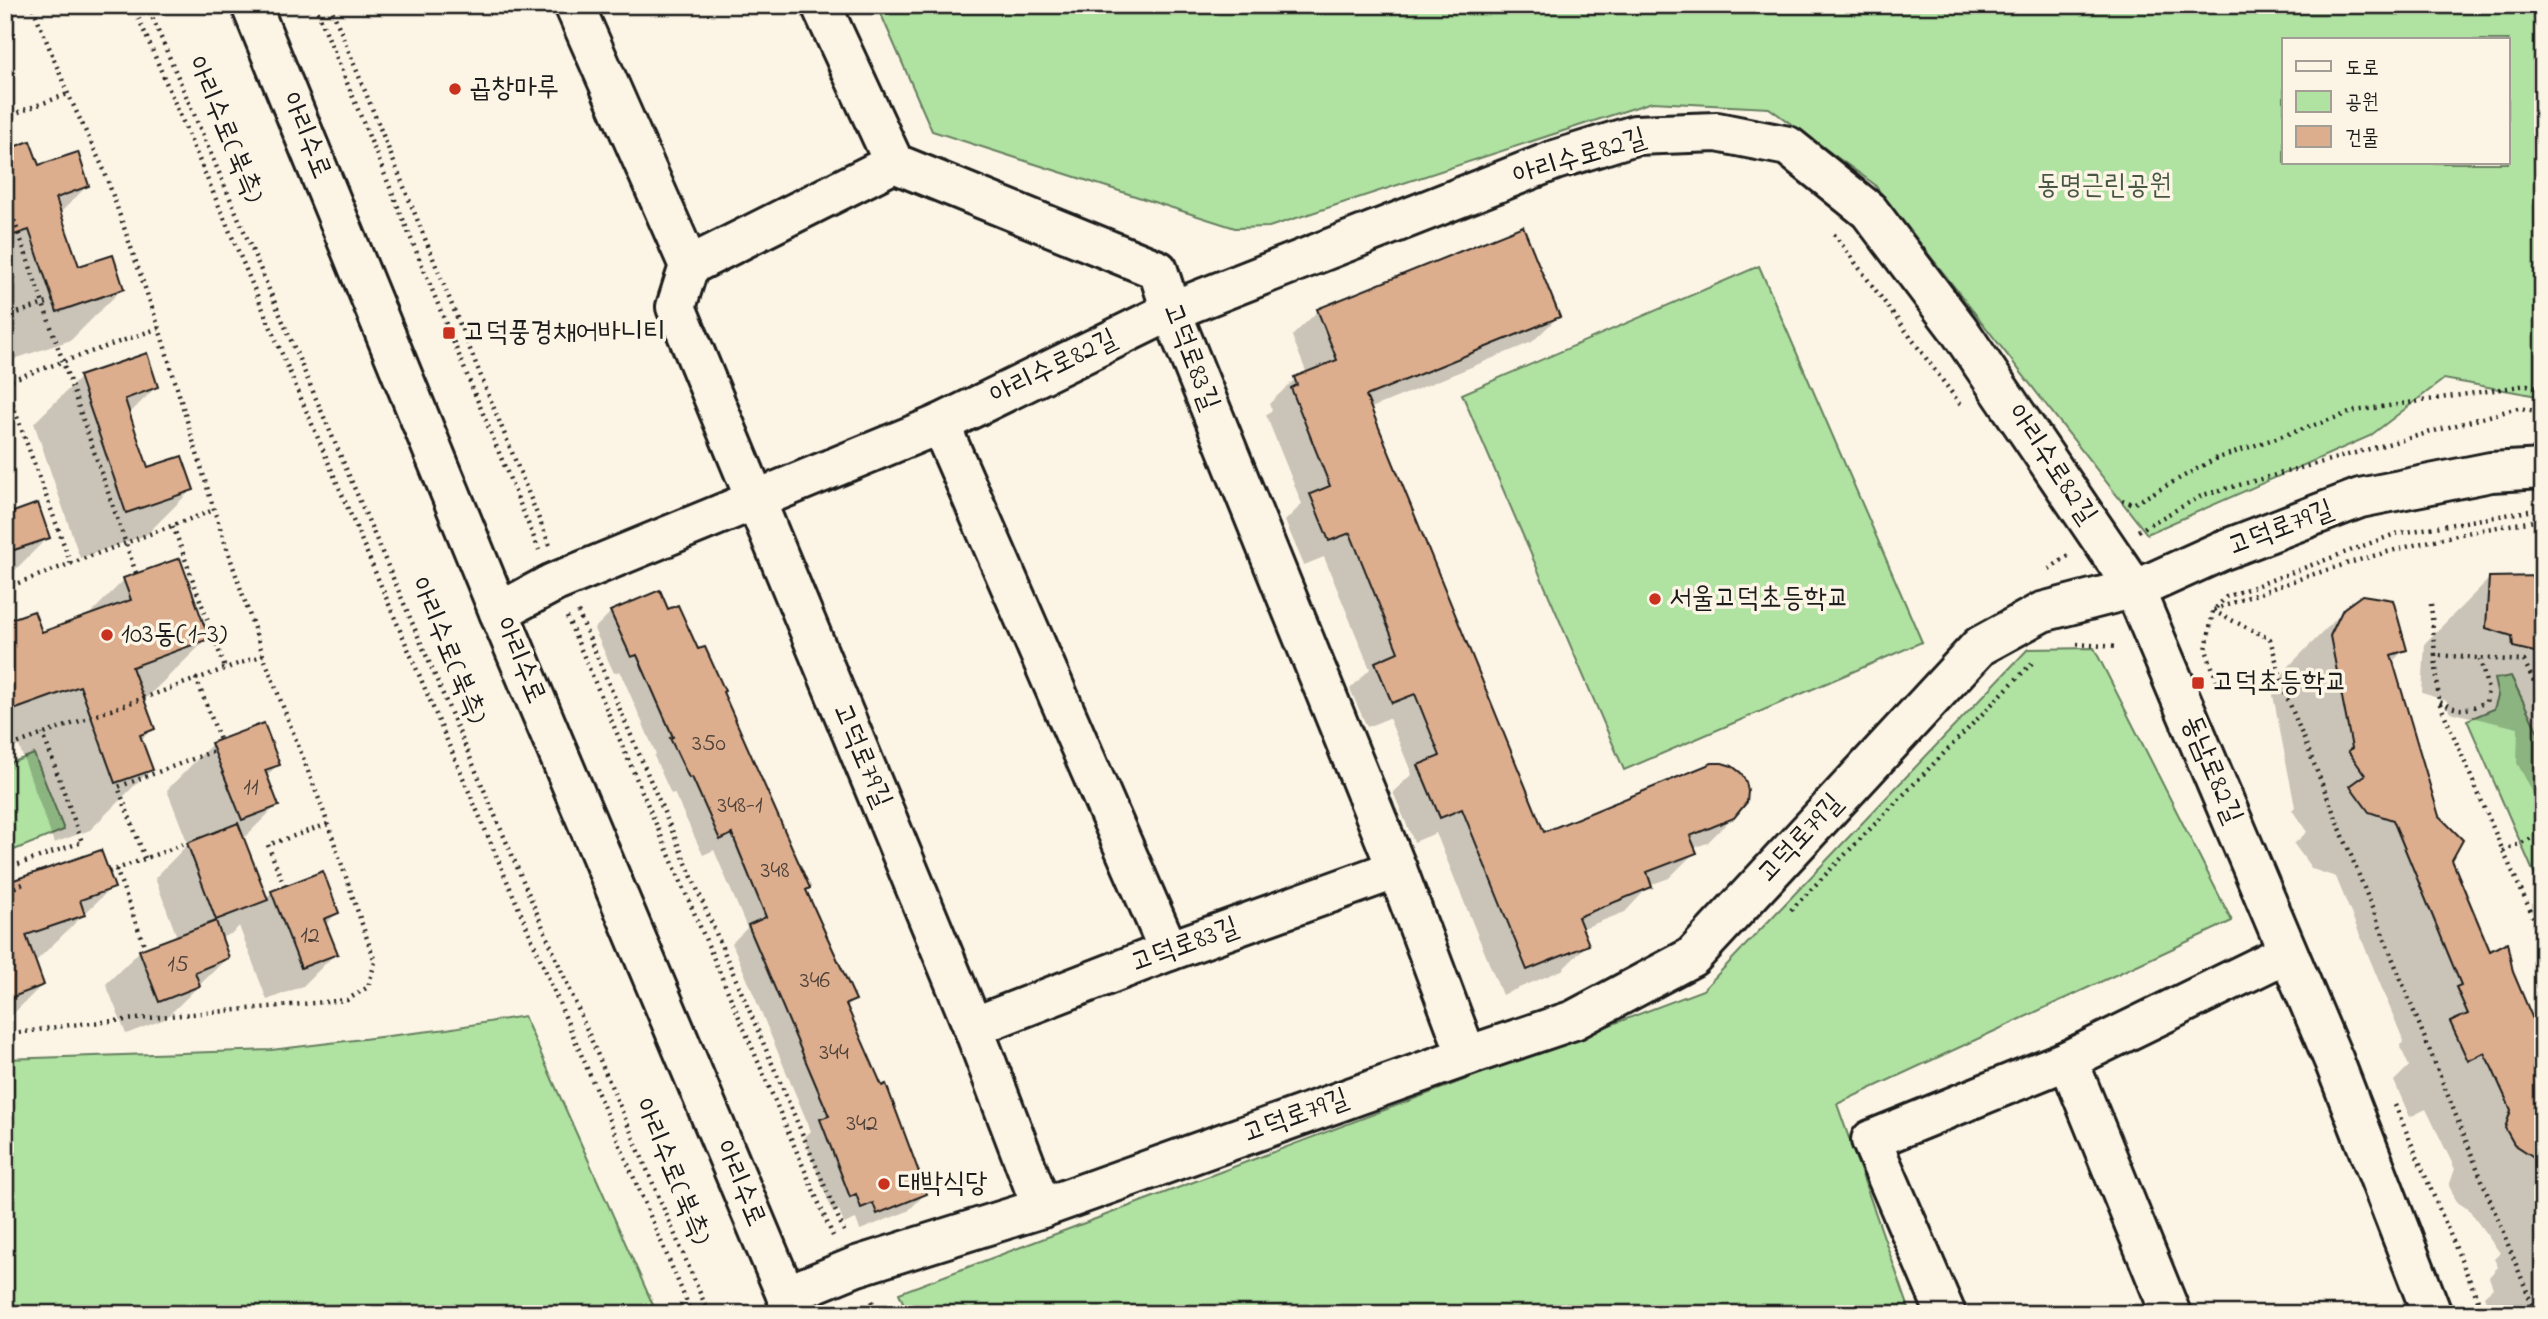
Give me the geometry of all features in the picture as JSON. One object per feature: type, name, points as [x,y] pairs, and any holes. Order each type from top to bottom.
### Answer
[{"type":"street","name":"아리수로","points":[[251,5],[499,612],[790,1304]]},
{"type":"street","points":[[574,5],[689,266],[676,307],[755,501]]},
{"type":"street","points":[[689,266],[894,163],[821,5]]},
{"type":"street","name":"아리수로82길","points":[[499,612],[559,581],[940,424],[1171,312],[1555,160],[1635,135],[1717,132],[1788,146],[1869,211],[1959,330],[2089,551],[2134,588]]},
{"type":"street","name":"고덕로83길","points":[[894,163],[1158,270],[1171,312],[1397,869],[1466,1056]]},
{"type":"street","points":[[940,424],[1169,951]]},
{"type":"street","name":"고덕로79길","points":[[790,1304],[852,1268],[1042,1208],[1574,1020],[1692,957],[1980,646],[2042,612],[2134,588],[2221,551],[2360,498],[2491,472],[2543,469]]},
{"type":"street","name":"고덕로79길","points":[[755,501],[973,1027],[1042,1208]]},
{"type":"street","name":"동남로82길","points":[[2134,588],[2334,1061],[2432,1314]]},
{"type":"street","name":"고덕로83길","points":[[973,1027],[1169,951],[1397,869]]},
{"type":"street","points":[[1946,1314],[1871,1140],[2068,1060],[2287,953]]},
{"type":"street","points":[[2068,1060],[2171,1314]]},
{"type":"path","points":[[5,1035],[70,1025],[346,1000],[368,988],[375,962],[328,824],[263,655],[214,510],[159,328],[104,170],[68,94],[32,5]]},
{"type":"path","points":[[133,5],[692,1314]]},
{"type":"path","name":"아리수로(북측)","points":[[147,5],[709,1314]]},
{"type":"path","points":[[315,5],[832,1233],[878,1314]]},
{"type":"path","points":[[330,5],[559,581],[843,1230],[852,1268]]},
{"type":"path","points":[[5,117],[68,94]]},
{"type":"path","points":[[5,194],[136,573]]},
{"type":"path","points":[[1826,224],[1965,411]]},
{"type":"path","points":[[5,317],[52,300]]},
{"type":"path","points":[[71,564],[5,383],[159,328]]},
{"type":"path","points":[[2133,504],[2215,459],[2355,411],[2527,385],[2543,388]]},
{"type":"path","points":[[2048,569],[2203,495],[2518,408],[2543,412]]},
{"type":"path","points":[[5,588],[214,510]]},
{"type":"path","points":[[2213,611],[2226,597],[2234,593],[2395,534],[2529,510]]},
{"type":"path","points":[[2213,611],[2264,590],[2410,545],[2543,520]]},
{"type":"path","points":[[173,526],[225,668]]},
{"type":"path","points":[[2431,604],[2439,702],[2502,851],[2543,938]]},
{"type":"path","points":[[2213,611],[2270,639],[2285,692],[2536,1314]]},
{"type":"path","points":[[5,748],[263,655]]},
{"type":"path","points":[[2435,655],[2525,661],[2543,700]]},
{"type":"path","points":[[2439,702],[2456,710],[2470,709],[2486,702],[2488,690],[2480,659]]},
{"type":"path","points":[[195,678],[220,740]]},
{"type":"path","points":[[5,869],[82,842],[43,734]]},
{"type":"path","points":[[145,858],[118,786],[214,751]]},
{"type":"path","points":[[284,886],[268,845],[328,824]]},
{"type":"path","points":[[2502,851],[2543,833]]},
{"type":"path","points":[[109,872],[187,843]]},
{"type":"path","points":[[116,869],[145,947]]},
{"type":"path","points":[[8,890],[26,883]]},
{"type":"path","points":[[832,1233],[856,1226]]},
{"type":"green space","name":"동명근린공원","points":[[877,5],[2543,5],[2543,397],[2444,379],[2370,436],[2147,534],[1874,184],[1769,108],[1652,102],[1269,227],[1235,228],[932,131]]},
{"type":"green space","points":[[1759,266],[1922,642],[1624,770],[1462,394]]},
{"type":"green space","points":[[2094,648],[2232,921],[1837,1104],[1911,1314],[908,1314],[899,1293],[1703,990],[2028,649]]},
{"type":"green space","points":[[2511,676],[2543,743],[2543,894],[2467,720],[2494,709],[2498,696],[2494,679]]},
{"type":"green space","points":[[34,754],[64,830],[7,853],[5,765]]},
{"type":"green space","points":[[524,1016],[657,1314],[5,1314],[5,1059],[271,1050],[447,1029]]},
{"type":"building","points":[[30,141],[39,165],[78,152],[89,186],[56,198],[67,232],[79,266],[113,255],[124,289],[57,312],[29,230],[5,238],[5,150]]},
{"type":"building","points":[[1523,226],[1560,317],[1366,396],[1544,832],[1712,763],[1732,766],[1741,773],[1748,791],[1747,802],[1734,818],[1690,836],[1697,853],[1647,872],[1652,887],[1578,917],[1589,945],[1527,970],[1462,809],[1440,818],[1418,765],[1440,756],[1415,694],[1392,703],[1375,662],[1398,652],[1350,533],[1329,541],[1310,494],[1330,486],[1291,388],[1297,385],[1294,377],[1337,360],[1317,309]]},
{"type":"building","points":[[147,353],[158,387],[125,399],[136,433],[148,467],[182,456],[194,490],[126,513],[79,376]]},
{"type":"building","points":[[38,503],[50,538],[5,553],[5,515]]},
{"type":"building","name":"103동(1-3)","points":[[180,558],[209,639],[132,667],[155,729],[140,735],[153,770],[115,783],[80,686],[5,713],[5,621],[34,611],[42,632],[131,600],[123,578]]},
{"type":"building","points":[[2543,576],[2543,654],[2513,647],[2512,636],[2486,628],[2489,577]]},
{"type":"building","points":[[660,590],[668,609],[678,605],[698,649],[705,647],[725,691],[723,692],[810,888],[806,890],[856,1000],[846,1004],[882,1086],[886,1084],[927,1194],[877,1214],[873,1203],[861,1208],[856,1194],[850,1197],[820,1119],[829,1116],[748,925],[766,917],[732,834],[720,840],[692,777],[689,778],[670,738],[673,737],[637,655],[631,657],[610,611]]},
{"type":"building","points":[[2362,595],[2393,600],[2407,650],[2391,655],[2439,816],[2463,840],[2452,860],[2490,951],[2507,942],[2513,972],[2543,1043],[2543,1163],[2514,1144],[2505,1128],[2511,1110],[2492,1068],[2484,1053],[2468,1061],[2450,1022],[2468,1014],[2456,987],[2461,985],[2393,820],[2369,812],[2350,786],[2365,775],[2348,751],[2352,748],[2330,636],[2343,609]]},
{"type":"building","points":[[264,723],[280,765],[265,770],[279,806],[242,820],[211,743]]},
{"type":"building","points":[[238,823],[268,900],[216,920],[187,843]]},
{"type":"building","points":[[101,850],[115,888],[80,900],[85,915],[26,935],[44,985],[5,1000],[5,883]]},
{"type":"building","points":[[323,871],[339,913],[324,919],[338,954],[301,968],[271,891]]},
{"type":"building","points":[[216,921],[229,958],[195,972],[200,986],[159,1002],[139,950]]},
{"type":"place","name":"곱창마루","points":[[455,89]]},
{"type":"place","name":"고덕풍경채어바니티","points":[[449,333]]},
{"type":"place","name":"서울고덕초등학교","points":[[1655,599]]},
{"type":"place","name":"103동(1-3)","points":[[107,635]]},
{"type":"place","name":"고덕초등학교","points":[[2198,683]]},
{"type":"place","name":"대박식당","points":[[884,1184]]}]
